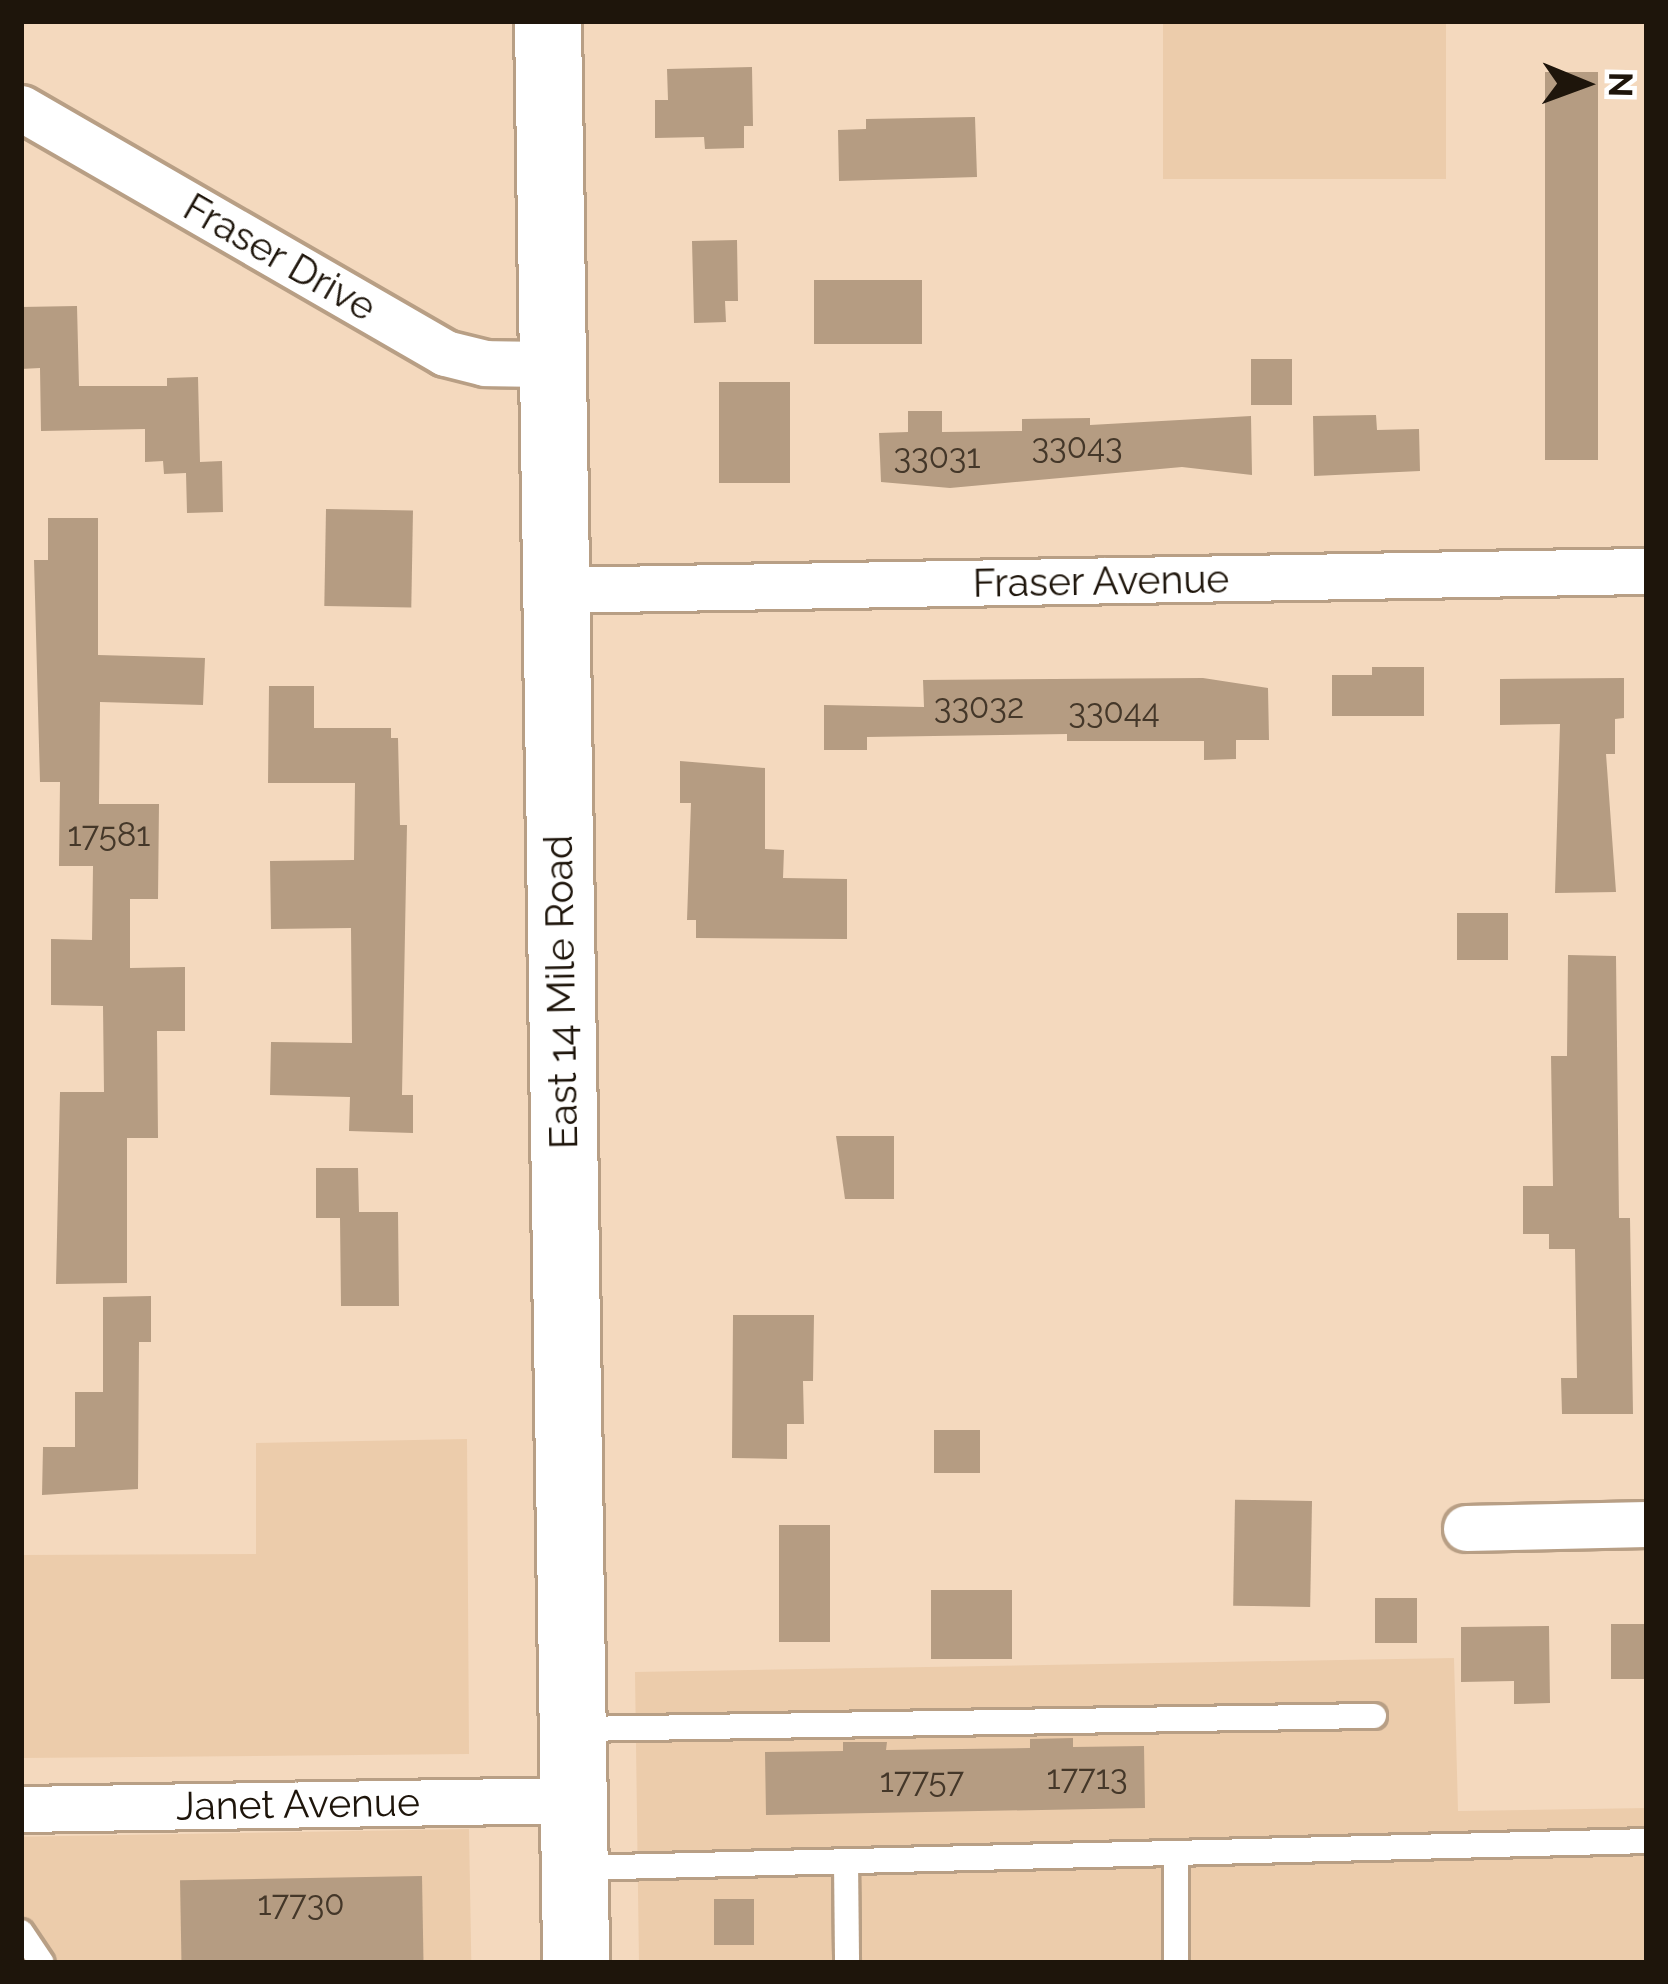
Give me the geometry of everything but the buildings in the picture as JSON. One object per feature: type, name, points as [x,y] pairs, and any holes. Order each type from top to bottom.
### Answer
[{"type":"main road","name":"East 14 Mile Road","points":[[548,21],[575,1963]]},
{"type":"street","name":"Fraser Drive","points":[[21,108],[446,352],[485,363],[551,364]]},
{"type":"street","name":"Fraser Avenue","points":[[554,590],[1647,571]]},
{"type":"street","points":[[1466,1528],[1647,1524]]},
{"type":"street","name":"Janet Avenue","points":[[21,1809],[575,1800]]},
{"type":"lane","points":[[575,1729],[1374,1716]]},
{"type":"lane","points":[[574,1868],[1647,1841]]},
{"type":"lane","points":[[1176,1853],[1177,1963]]},
{"type":"lane","points":[[846,1861],[847,1963]]},
{"type":"lane","points":[[21,1932],[42,1963]]},
{"type":"shaded area","points":[[1163,21],[1446,21],[1446,179],[1163,179]]},
{"type":"shaded area","points":[[467,1439],[469,1754],[21,1758],[21,1555],[256,1554],[256,1443]]},
{"type":"shaded area","points":[[1454,1658],[1458,1811],[1647,1808],[1647,1963],[639,1963],[635,1672]]},
{"type":"shaded area","points":[[469,1829],[471,1963],[23,1963],[21,1837]]}]
